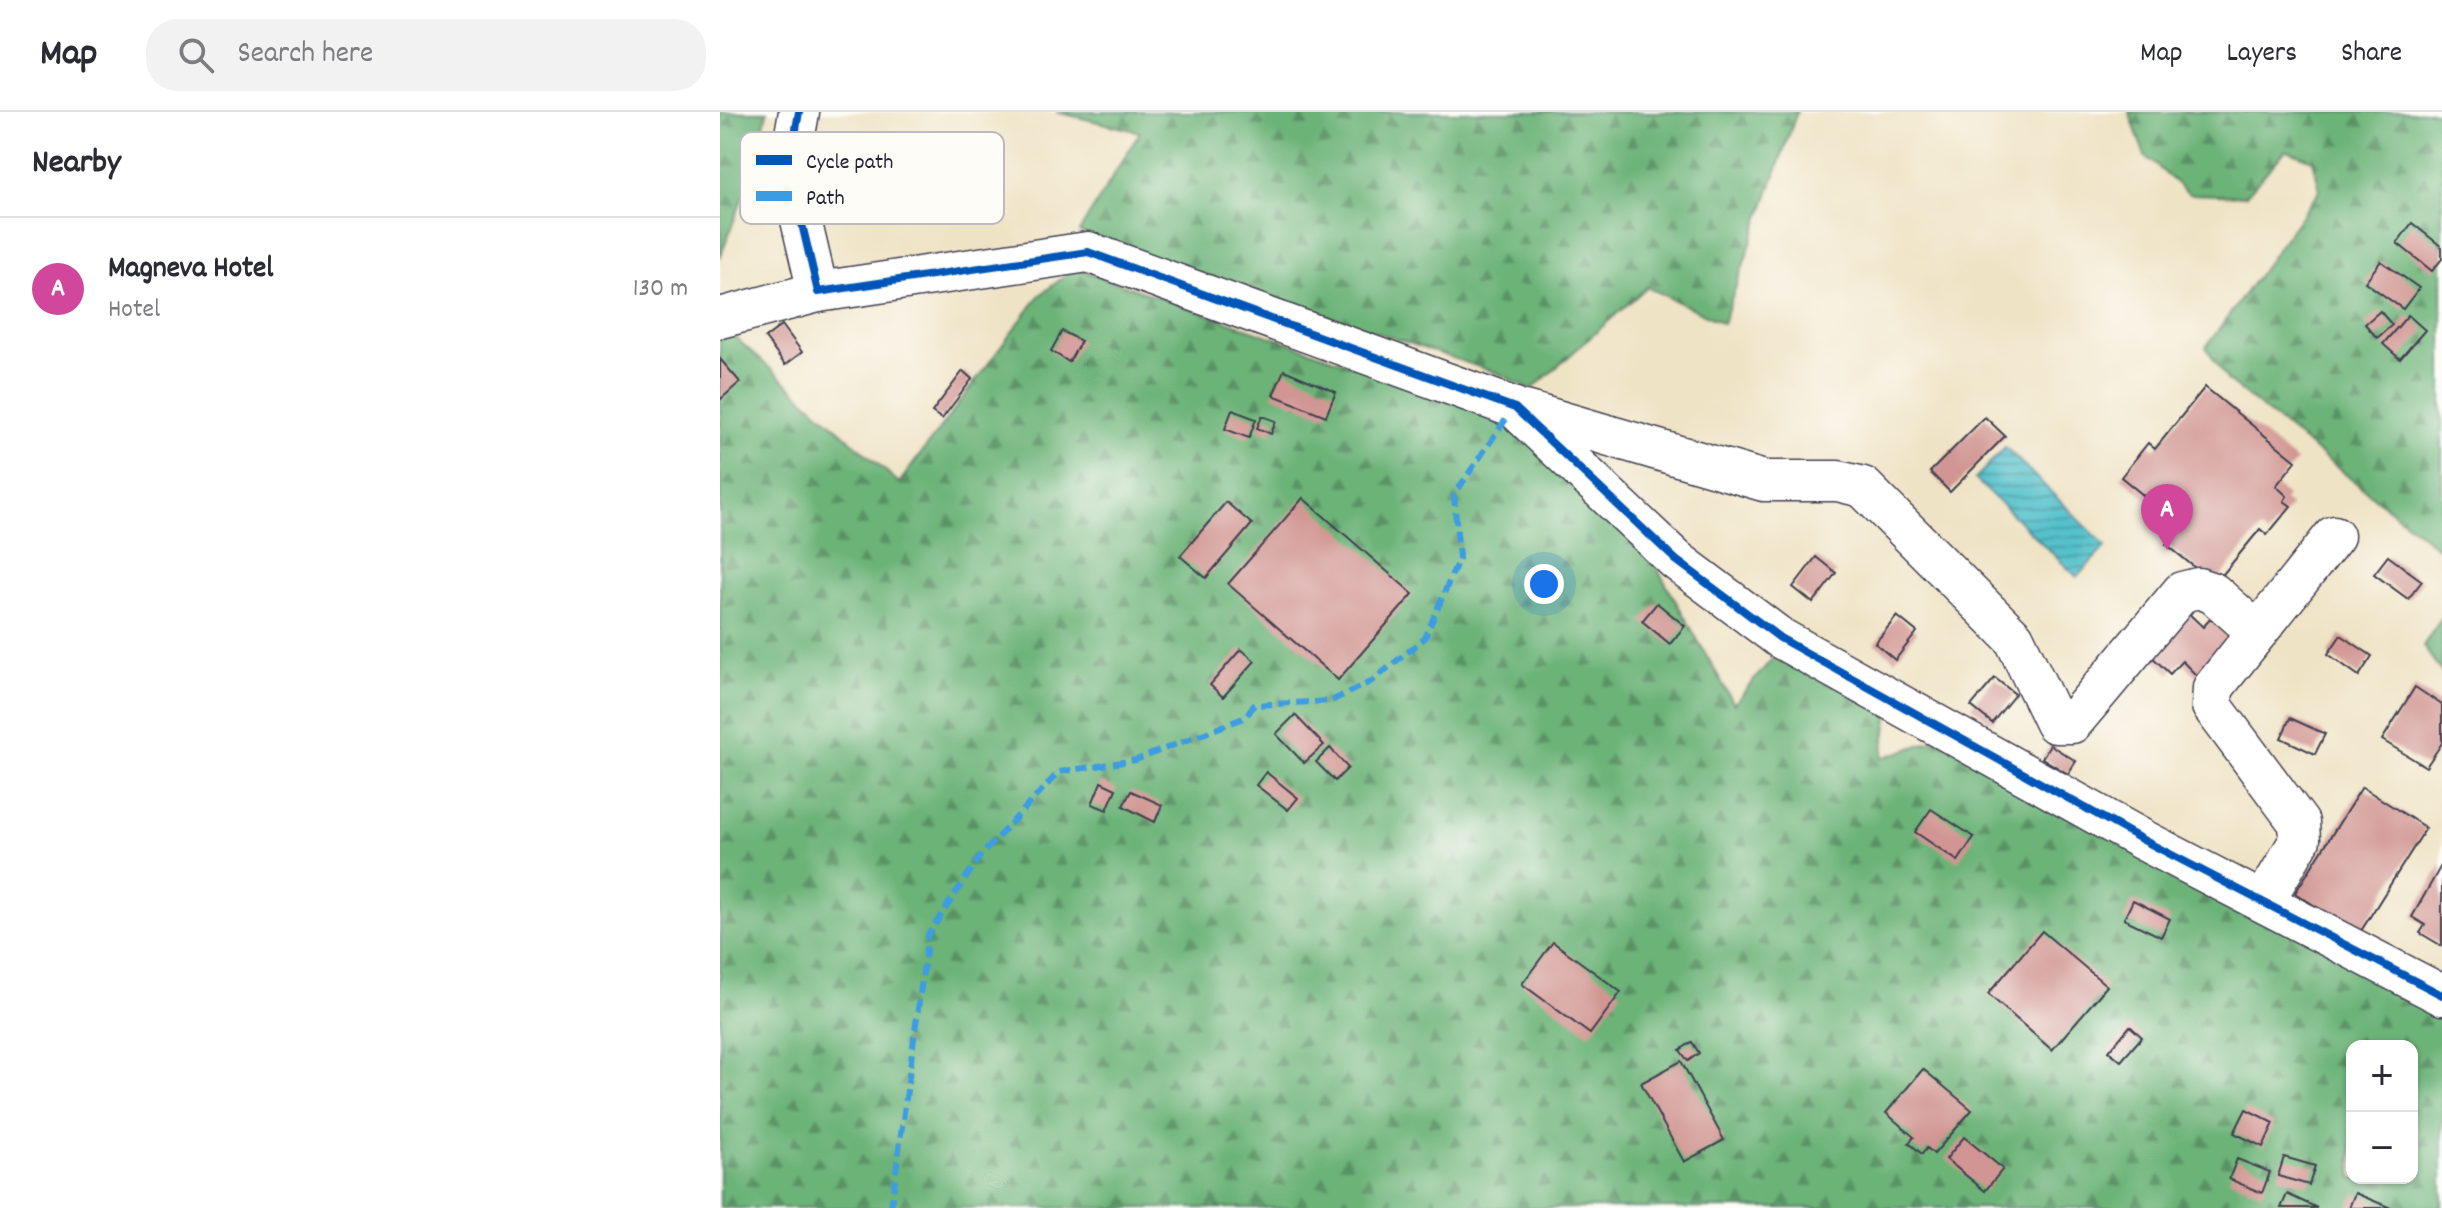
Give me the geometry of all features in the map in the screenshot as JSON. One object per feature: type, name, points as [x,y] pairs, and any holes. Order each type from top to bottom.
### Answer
[{"type":"street","points":[[795,132],[799,112]]},
{"type":"street","points":[[802,224],[818,292]]},
{"type":"street","points":[[720,318],[818,292],[1088,252],[1515,408],[1764,481],[1838,481],[1863,487],[2014,638],[2055,723]]},
{"type":"street","points":[[1515,408],[1676,560],[1780,638],[2143,840],[2442,995]]},
{"type":"street","points":[[2264,901],[2300,840],[2299,823],[2212,706],[2213,688],[2334,536]]},
{"type":"street","points":[[2055,723],[2072,723],[2182,592],[2198,588],[2213,593],[2257,632]]},
{"type":"street","points":[[2025,774],[2055,723]]},
{"type":"green space","points":[[720,112],[767,112],[763,132],[740,132],[740,204],[720,258]]},
{"type":"green space","points":[[1056,112],[1797,112],[1723,323],[1647,287],[1531,390],[1500,374],[1079,232],[1140,132]]},
{"type":"green space","points":[[2129,112],[2442,112],[2442,551],[2228,381],[2206,347],[2320,190],[2313,160],[2286,150],[2245,196],[2189,194],[2145,156]]},
{"type":"green space","points":[[1075,268],[1506,419],[1636,531],[1734,704],[1777,653],[1889,712],[1882,758],[1972,727],[2442,1001],[2442,1208],[720,1208],[720,324],[899,483],[1039,296]]},
{"type":"green space","points":[[2442,617],[2442,673],[2423,646]]},
{"type":"water","points":[[2005,447],[2106,546],[2077,577],[1975,479]]},
{"type":"building","points":[[2412,223],[2442,247],[2442,259],[2432,271],[2397,243]]},
{"type":"building","points":[[2381,261],[2419,288],[2403,309],[2365,282]]},
{"type":"building","points":[[2380,311],[2392,325],[2377,338],[2365,324]]},
{"type":"building","points":[[2408,315],[2425,330],[2400,359],[2383,344]]},
{"type":"building","points":[[782,325],[802,352],[785,365],[765,338]]},
{"type":"building","points":[[1062,331],[1081,341],[1069,362],[1051,351]]},
{"type":"building","points":[[720,359],[740,382],[720,400]]},
{"type":"building","points":[[1284,370],[1336,392],[1326,416],[1273,395]]},
{"type":"building","points":[[963,371],[972,379],[942,419],[932,412]]},
{"type":"building","points":[[2205,387],[2296,461],[2276,486],[2287,496],[2284,501],[2291,506],[2267,535],[2260,529],[2215,584],[2166,544],[2181,526],[2121,477],[2148,443],[2155,449]]},
{"type":"building","points":[[1232,410],[1256,419],[1249,438],[1225,429]]},
{"type":"building","points":[[1262,416],[1276,421],[1271,434],[1257,428]]},
{"type":"building","points":[[1985,417],[2005,436],[1950,492],[1930,472]]},
{"type":"building","points":[[1303,498],[1413,594],[1338,680],[1228,584]]},
{"type":"building","points":[[1226,502],[1252,524],[1206,578],[1180,556]]},
{"type":"building","points":[[2388,556],[2422,581],[2408,599],[2374,574]]},
{"type":"building","points":[[1816,557],[1836,573],[1813,603],[1793,587]]},
{"type":"building","points":[[1657,603],[1685,626],[1670,644],[1642,621]]},
{"type":"building","points":[[2185,610],[2203,627],[2213,616],[2235,637],[2197,676],[2182,661],[2170,674],[2146,651]]},
{"type":"building","points":[[1897,616],[1917,632],[1895,660],[1875,643]]},
{"type":"building","points":[[2341,635],[2372,656],[2359,676],[2328,654]]},
{"type":"building","points":[[1241,649],[1255,661],[1223,697],[1210,685]]},
{"type":"building","points":[[1995,678],[2015,694],[1992,723],[1971,706]]},
{"type":"building","points":[[2415,687],[2442,705],[2442,743],[2426,767],[2382,740]]},
{"type":"building","points":[[1295,715],[1324,745],[1304,763],[1276,734]]},
{"type":"building","points":[[2290,718],[2325,734],[2315,754],[2281,738]]},
{"type":"building","points":[[2050,745],[2076,761],[2068,774],[2042,758]]},
{"type":"building","points":[[1330,748],[1348,768],[1335,781],[1316,762]]},
{"type":"building","points":[[1266,772],[1298,798],[1288,810],[1256,785]]},
{"type":"building","points":[[1101,782],[1116,789],[1107,810],[1092,804]]},
{"type":"building","points":[[2362,787],[2426,828],[2359,934],[2295,893]]},
{"type":"building","points":[[1131,791],[1162,805],[1155,822],[1123,806]]},
{"type":"building","points":[[1931,809],[1974,837],[1958,861],[1915,832]]},
{"type":"building","points":[[2442,864],[2442,946],[2420,933],[2425,925],[2412,917]]},
{"type":"building","points":[[2133,900],[2170,919],[2161,937],[2124,919]]},
{"type":"building","points":[[2042,931],[2107,986],[2052,1050],[1988,994]]},
{"type":"building","points":[[1553,942],[1621,992],[1590,1034],[1522,984]]},
{"type":"building","points":[[2130,1026],[2142,1037],[2121,1061],[2109,1051]]},
{"type":"building","points":[[1692,1042],[1699,1053],[1688,1061],[1680,1050]]},
{"type":"building","points":[[1681,1061],[1724,1140],[1684,1162],[1641,1083]]},
{"type":"building","points":[[1923,1069],[1972,1110],[1934,1154],[1927,1148],[1922,1154],[1909,1143],[1914,1137],[1886,1113]]},
{"type":"building","points":[[2246,1109],[2274,1123],[2263,1147],[2234,1133]]},
{"type":"building","points":[[1964,1137],[2003,1169],[1985,1191],[1946,1159]]},
{"type":"building","points":[[2284,1157],[2315,1166],[2309,1185],[2278,1176]]},
{"type":"building","points":[[2237,1159],[2270,1172],[2262,1193],[2229,1179]]},
{"type":"building","points":[[2355,1193],[2391,1208],[2349,1208]]},
{"type":"building","points":[[2287,1194],[2317,1208],[2281,1208]]},
{"type":"marked path","points":[[891,1208],[928,935],[981,855],[1059,772],[1136,760],[1246,717],[1254,705],[1331,701],[1372,681],[1425,638],[1459,558],[1454,495],[1506,419]]},
{"type":"cycle path","points":[[795,132],[799,112]]},
{"type":"cycle path","points":[[802,224],[818,292],[1088,252],[1515,408],[1676,560],[1780,638],[2143,840],[2442,995]]},
{"type":"place","name":"Magneva Hotel","points":[[2167,550]]}]
